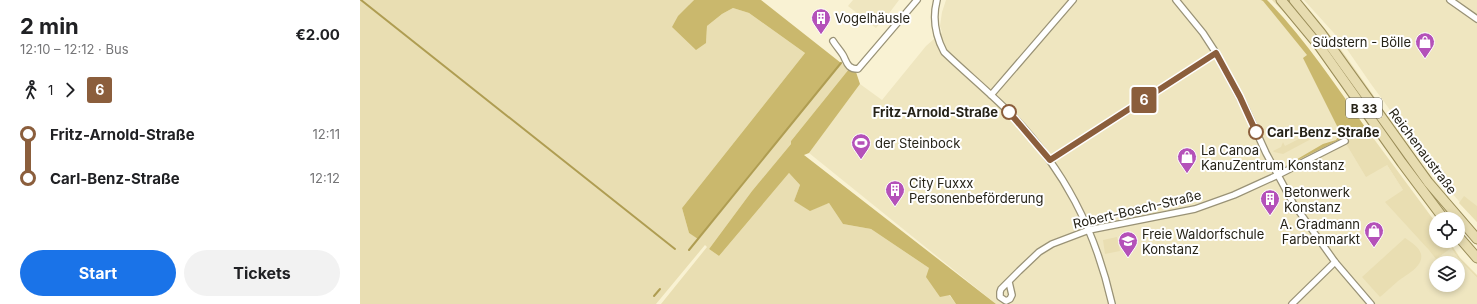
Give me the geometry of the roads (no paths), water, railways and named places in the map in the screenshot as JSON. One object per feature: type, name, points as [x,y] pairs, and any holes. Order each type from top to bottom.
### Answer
[{"type":"main road","name":"Reichenaustraße","points":[[1281,0],[1320,47],[1402,163],[1439,212]]},
{"type":"main road","name":"Reichenaustraße","points":[[1294,0],[1330,45],[1428,182],[1477,239]]},
{"type":"main road","points":[[1465,244],[1477,258]]},
{"type":"street","points":[[833,41],[850,68],[858,69],[917,0]]},
{"type":"street","points":[[936,0],[934,16],[935,29],[938,40],[944,52],[1018,121],[1050,160],[1064,180],[1089,230],[1101,261],[1112,304]]},
{"type":"street","points":[[991,95],[1073,0]]},
{"type":"street","points":[[1176,0],[1203,33],[1216,53],[1293,203],[1335,262],[1371,304]]},
{"type":"street","points":[[1450,0],[1477,19]]},
{"type":"street","points":[[1050,160],[1216,53]]},
{"type":"street","name":"Robert-Bosch-Straße","points":[[1009,282],[1042,250],[1052,244],[1089,230],[1195,209],[1234,195],[1278,175],[1345,140]]},
{"type":"street","points":[[1292,304],[1335,262]]},
{"type":"waterway","points":[[361,0],[675,249]]},
{"type":"waterway","points":[[689,250],[841,63]]},
{"type":"waterway","points":[[654,296],[660,289]]},
{"type":"place","name":"Vogelhäusle","points":[[821,35]]},
{"type":"place","name":"Südstern - Bölle","points":[[1425,59]]},
{"type":"place","name":"Fritz-Arnold-Straße","points":[[1009,112]]},
{"type":"place","name":"Carl-Benz-Straße","points":[[1256,132]]},
{"type":"place","name":"der Steinbock","points":[[861,160]]},
{"type":"place","name":"La Canoa KanuZentrum Konstanz","points":[[1187,174]]},
{"type":"place","name":"City Fuxxx Personenbeförderung","points":[[895,207]]},
{"type":"place","name":"Betonwerk Konstanz","points":[[1270,216]]},
{"type":"place","name":"A. Gradmann Farbenmarkt","points":[[1374,248]]},
{"type":"place","name":"Freie Waldorfschule Konstanz","points":[[1128,258]]}]
